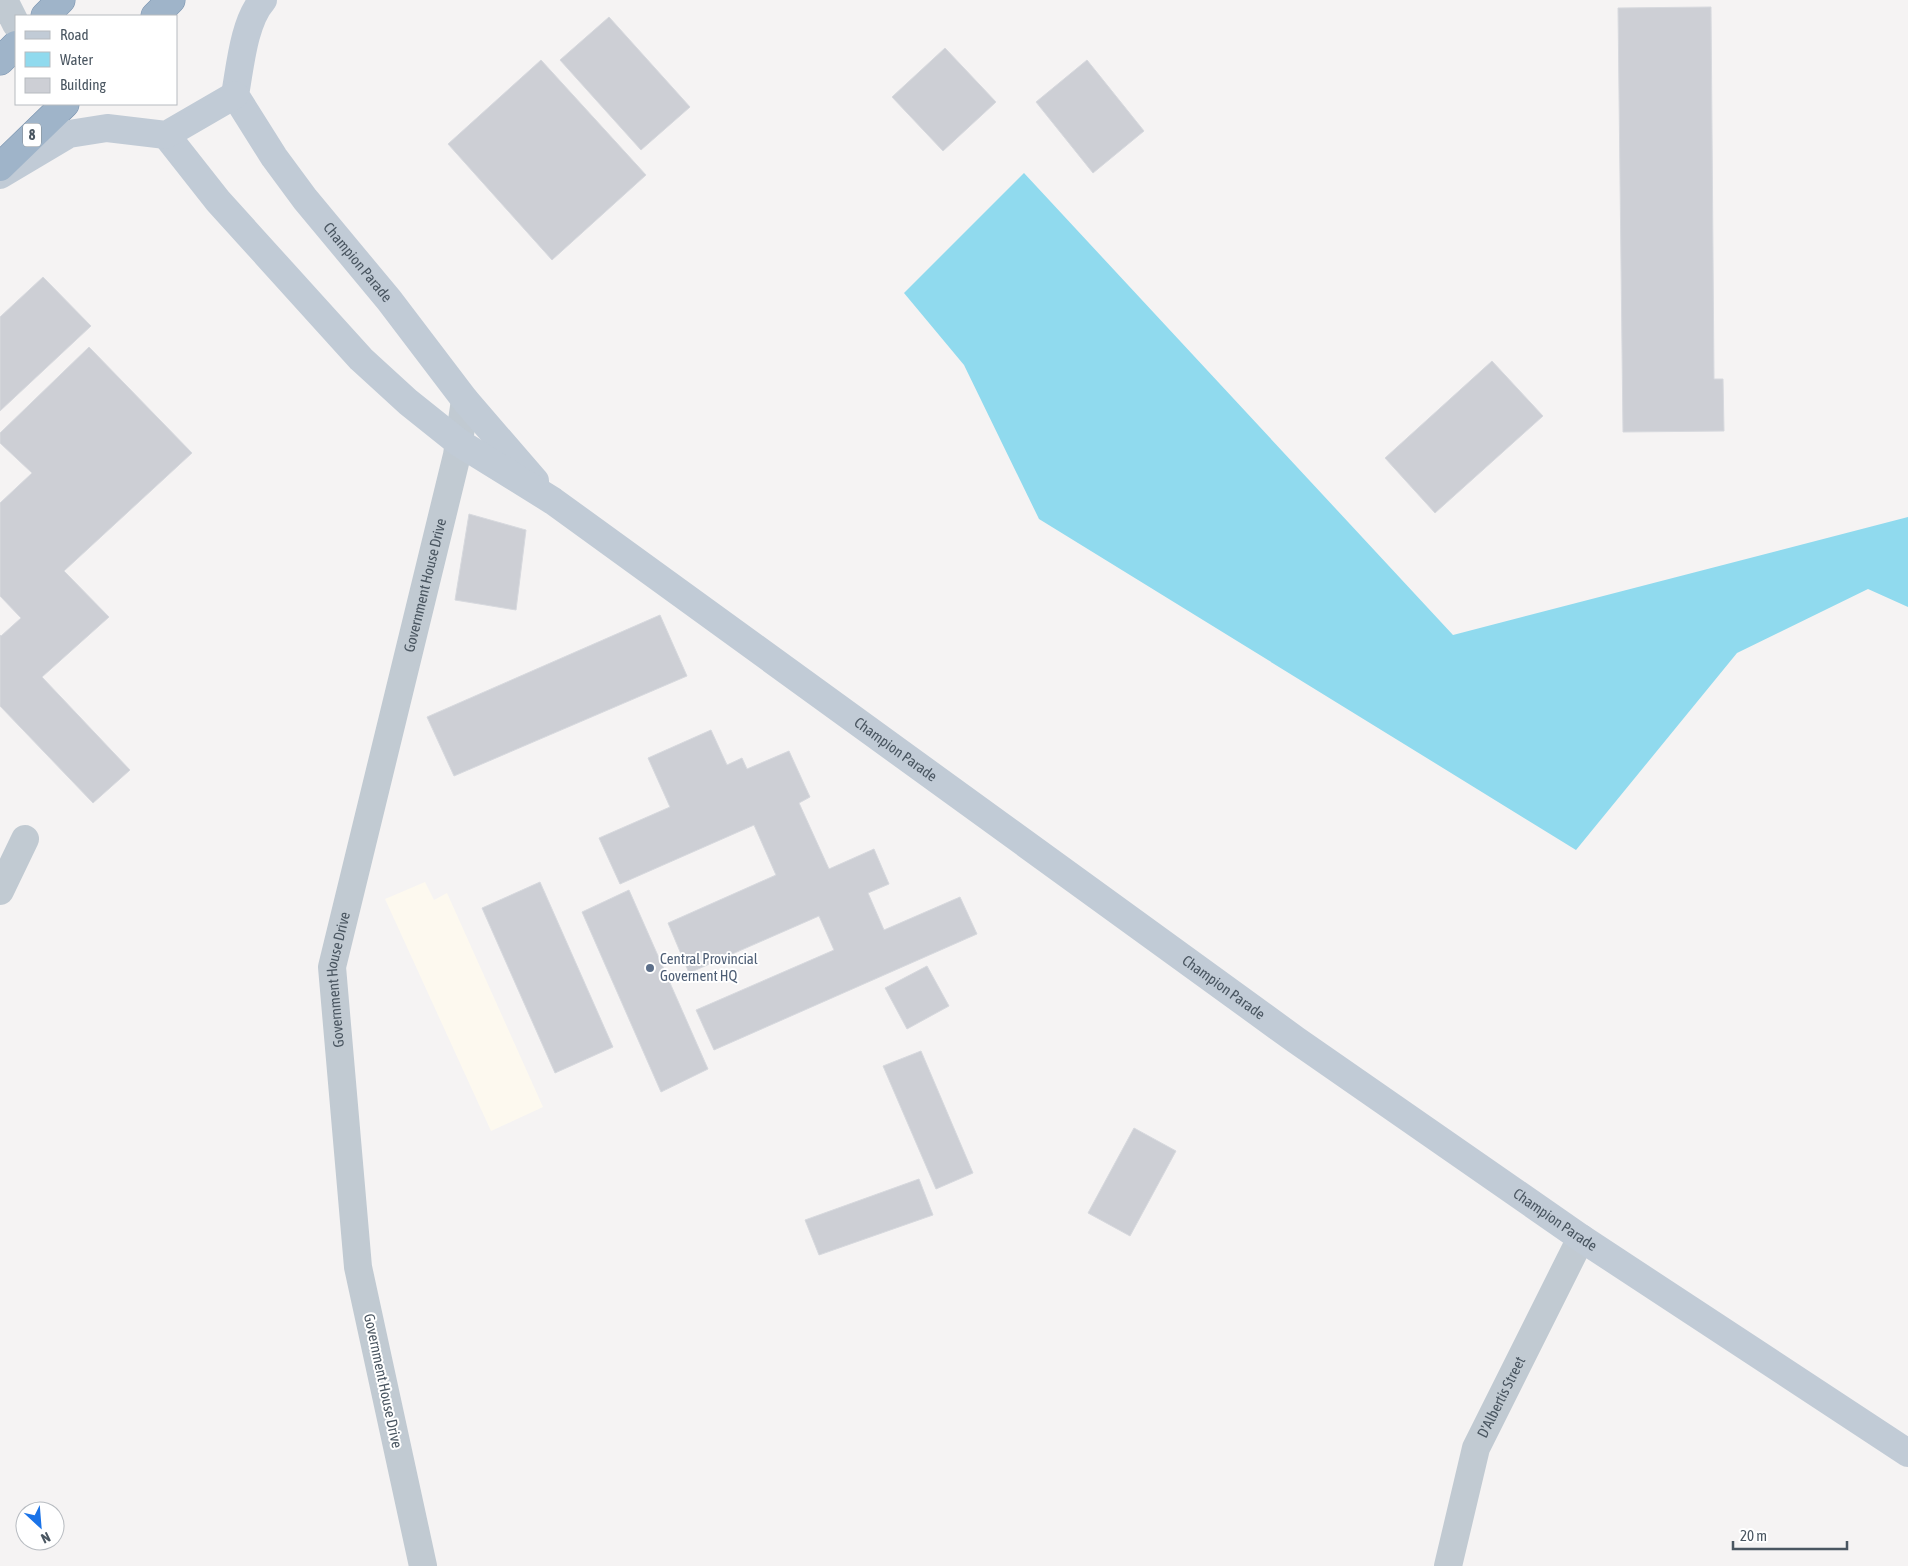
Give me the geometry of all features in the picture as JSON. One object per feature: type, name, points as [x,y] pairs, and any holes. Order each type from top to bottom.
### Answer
[{"type":"highway","points":[[46,15],[61,0]]},
{"type":"highway","points":[[155,15],[171,0]]},
{"type":"highway","points":[[0,61],[15,46]]},
{"type":"highway","name":"8","points":[[0,167],[64,105]]},
{"type":"main road","points":[[0,175],[68,134],[107,128],[166,135],[235,95],[244,41],[257,6],[263,0]]},
{"type":"main road","name":"Champion Parade","points":[[235,95],[274,156],[305,199],[389,300],[465,400],[553,500]]},
{"type":"main road","name":"Champion Parade","points":[[166,135],[218,201],[361,359],[408,402],[458,442],[553,500],[1296,1040],[1581,1238],[1908,1453]]},
{"type":"street","points":[[4,0],[15,22]]},
{"type":"street","name":"Government House Drive","points":[[423,1566],[358,1266],[332,967],[457,455],[465,400]]},
{"type":"street","points":[[0,892],[25,839]]},
{"type":"street","name":"D'Albertis Street","points":[[1448,1566],[1476,1448],[1581,1238]]},
{"type":"shaded area","points":[[425,882],[434,900],[447,893],[543,1107],[491,1131],[385,899]]},
{"type":"water","points":[[1024,173],[1453,635],[1908,517],[1908,607],[1868,589],[1737,653],[1576,850],[1039,519],[964,365],[904,293]]},
{"type":"building","points":[[1711,7],[1714,379],[1723,379],[1724,431],[1623,432],[1618,8]]},
{"type":"building","points":[[609,17],[690,107],[641,150],[560,60]]},
{"type":"building","points":[[945,48],[996,102],[943,151],[892,97]]},
{"type":"building","points":[[541,60],[646,175],[552,260],[448,144]]},
{"type":"building","points":[[1087,60],[1144,131],[1093,173],[1036,102]]},
{"type":"building","points":[[43,277],[91,326],[0,411],[0,317]]},
{"type":"building","points":[[89,347],[192,453],[64,571],[109,617],[42,677],[130,770],[93,803],[0,706],[0,635],[21,618],[0,596],[0,503],[32,473],[0,443],[0,433]]},
{"type":"building","points":[[1492,361],[1543,416],[1435,513],[1385,458]]},
{"type":"building","points":[[469,514],[526,530],[516,610],[455,600]]},
{"type":"building","points":[[660,615],[687,676],[454,776],[427,717]]},
{"type":"building","points":[[711,730],[727,765],[742,758],[747,769],[789,751],[810,797],[799,803],[829,869],[874,849],[889,884],[868,893],[884,930],[960,897],[977,934],[714,1050],[696,1010],[834,950],[819,916],[689,973],[668,923],[776,875],[754,825],[620,884],[599,838],[670,807],[648,758]]},
{"type":"building","points":[[540,882],[613,1047],[555,1073],[482,908]]},
{"type":"building","points":[[629,890],[708,1069],[661,1092],[582,912]]},
{"type":"building","points":[[927,966],[949,1006],[907,1029],[885,988]]},
{"type":"building","points":[[921,1051],[973,1173],[936,1189],[883,1066]]},
{"type":"building","points":[[1134,1128],[1176,1151],[1130,1236],[1088,1213]]},
{"type":"building","points":[[919,1179],[933,1215],[819,1255],[805,1220]]},
{"type":"place","name":"Central Provincial Governent HQ","points":[[650,968]]}]
